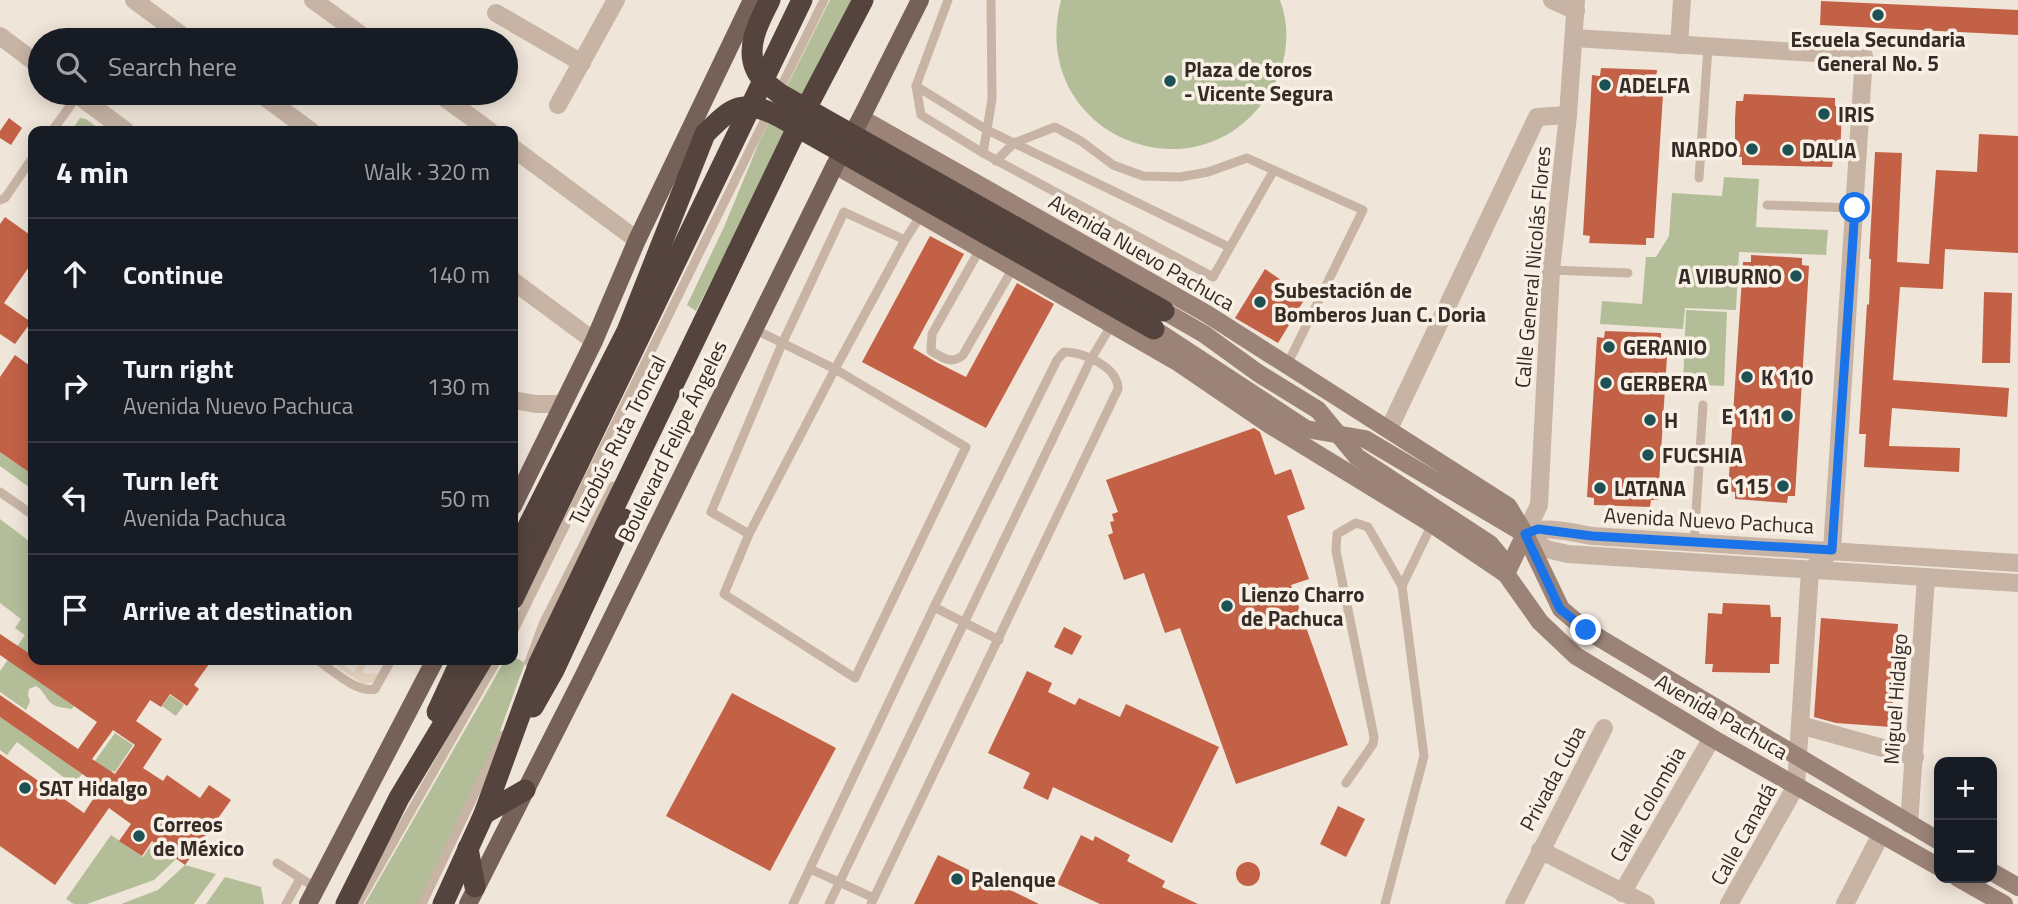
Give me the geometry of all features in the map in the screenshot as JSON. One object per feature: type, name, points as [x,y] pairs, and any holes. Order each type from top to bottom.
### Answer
[{"type":"highway","points":[[513,735],[540,698],[554,670],[790,160],[780,94],[756,72],[751,51],[758,22],[770,0]]},
{"type":"highway","points":[[518,589],[802,0]]},
{"type":"highway","name":"Boulevard Felipe Ángeles","points":[[443,904],[484,814],[538,663],[861,0]]},
{"type":"highway","points":[[784,107],[831,79],[874,0]]},
{"type":"highway","points":[[518,546],[626,331],[705,134],[726,113],[748,105],[784,107],[1159,320]]},
{"type":"highway","points":[[346,904],[399,798],[459,665]]},
{"type":"highway","points":[[399,798],[479,665]]},
{"type":"highway","points":[[484,814],[525,790]]},
{"type":"highway","points":[[468,848],[471,896]]},
{"type":"main road","points":[[518,496],[594,341],[637,240],[752,0]]},
{"type":"main road","name":"Boulevard Felipe Ángeles","points":[[471,896],[920,0]]},
{"type":"main road","name":"Avenida Nuevo Pachuca","points":[[861,118],[1207,314],[1508,506],[1525,534]]},
{"type":"main road","points":[[869,184],[874,156],[894,137]]},
{"type":"main road","points":[[835,165],[1179,363],[1270,425],[1432,524],[1506,574]]},
{"type":"main road","points":[[1159,320],[1306,429],[1365,439],[1525,534],[1506,574]]},
{"type":"main road","points":[[1338,435],[1357,457],[1490,544],[1500,556],[1506,574]]},
{"type":"main road","name":"Avenida Pachuca","points":[[1525,534],[1560,609],[1586,630],[1934,838]]},
{"type":"main road","name":"Avenida Pachuca","points":[[1506,574],[1540,622],[1576,656],[1712,738],[1934,864]]},
{"type":"main road","points":[[312,896],[432,665]]},
{"type":"main road","points":[[1997,875],[2018,887]]},
{"type":"main road","points":[[1967,883],[2004,904]]},
{"type":"street","points":[[134,0],[172,28]]},
{"type":"street","points":[[313,0],[352,28]]},
{"type":"street","points":[[1552,0],[1576,6]]},
{"type":"street","points":[[1679,45],[1682,0]]},
{"type":"street","points":[[558,105],[612,1]]},
{"type":"street","name":"Calle General Nicolás Flores","points":[[1525,534],[1539,505],[1551,270],[1568,115],[1576,6]]},
{"type":"street","points":[[496,13],[582,63]]},
{"type":"street","points":[[0,36],[28,57]]},
{"type":"street","points":[[1574,38],[1864,56],[1832,550],[1810,571],[1796,786]]},
{"type":"street","points":[[92,105],[119,126]]},
{"type":"street","points":[[275,105],[304,126]]},
{"type":"street","points":[[455,105],[483,126]]},
{"type":"street","points":[[1389,429],[1537,117],[1568,115]]},
{"type":"street","points":[[518,152],[637,240]]},
{"type":"street","points":[[518,285],[594,341]]},
{"type":"street","points":[[518,401],[563,404]]},
{"type":"street","name":"Avenida Nuevo Pachuca","points":[[1525,534],[1538,529],[1592,536],[2018,563]]},
{"type":"street","name":"Avenida Nuevo Pachuca","points":[[1525,534],[1546,549],[1568,554],[2018,583]]},
{"type":"street","name":"Miguel Hidalgo","points":[[1909,824],[1926,578]]},
{"type":"street","points":[[1800,725],[1915,757]]},
{"type":"street","name":"Privada Cuba","points":[[1514,904],[1604,728]]},
{"type":"street","name":"Calle Colombia","points":[[1622,893],[1712,738]]},
{"type":"street","name":"Calle Canadá","points":[[1729,904],[1796,786]]},
{"type":"street","points":[[1845,904],[1877,842]]},
{"type":"street","points":[[1540,850],[1646,904]]},
{"type":"lane","name":"Tuzobús Ruta Troncal","points":[[518,622],[824,0]]},
{"type":"lane","name":"Tuzobús Ruta Troncal","points":[[422,904],[503,735],[543,624],[861,0]]},
{"type":"lane","points":[[948,0],[916,86],[921,116],[996,161],[1213,277],[1274,170]]},
{"type":"lane","points":[[983,153],[992,99],[991,0]]},
{"type":"lane","points":[[1699,178],[1708,47]]},
{"type":"lane","points":[[916,86],[987,130],[1229,247]]},
{"type":"lane","points":[[55,126],[70,105]]},
{"type":"lane","points":[[996,161],[1014,143],[1055,127],[1081,141],[1113,165],[1143,176],[1180,177],[1208,172],[1247,158],[1363,211],[1287,365]]},
{"type":"lane","points":[[0,200],[5,198],[28,164]]},
{"type":"lane","points":[[1768,205],[1855,208]]},
{"type":"lane","points":[[749,534],[711,512],[782,344],[845,212],[905,240]]},
{"type":"lane","points":[[754,329],[835,369],[966,447],[855,678],[724,594],[749,534],[835,369],[921,215]]},
{"type":"lane","points":[[980,249],[932,334],[932,351],[947,360],[957,360],[963,355],[1013,268]]},
{"type":"lane","points":[[1551,270],[1628,273]]},
{"type":"lane","points":[[829,904],[1091,359],[1112,324]]},
{"type":"lane","points":[[793,904],[933,607],[1057,360],[1064,352],[1091,359],[1114,373],[1118,380],[1118,389],[872,901],[810,869]]},
{"type":"lane","points":[[1694,542],[1703,405]]},
{"type":"lane","points":[[0,492],[28,512]]},
{"type":"lane","points":[[1346,783],[1373,744],[1374,737],[1336,551],[1337,534],[1356,523],[1368,527],[1402,586],[1424,756],[1385,904]]},
{"type":"lane","points":[[1402,586],[1432,524]]},
{"type":"lane","points":[[933,607],[999,640]]},
{"type":"lane","points":[[324,665],[366,691],[374,689],[388,665]]},
{"type":"lane","points":[[358,904],[494,665]]},
{"type":"lane","points":[[276,863],[300,879],[312,896]]},
{"type":"lane","points":[[286,904],[300,879]]},
{"type":"green space","points":[[830,0],[854,0],[696,311],[687,305],[724,227],[760,140]]},
{"type":"green space","name":"Plaza de toros - Vicente Segura","points":[[1061,0],[1280,0],[1286,31],[1283,63],[1275,83],[1245,121],[1209,143],[1169,149],[1130,141],[1095,121],[1070,90],[1057,49]]},
{"type":"green space","points":[[80,118],[95,126],[74,126]]},
{"type":"green space","points":[[1724,177],[1759,179],[1756,227],[1828,230],[1826,255],[1739,252],[1736,310],[1685,308],[1683,329],[1600,324],[1602,301],[1642,304],[1646,257],[1656,257],[1669,236],[1672,193],[1722,196]]},
{"type":"green space","points":[[1686,310],[1727,312],[1724,386],[1683,384]]},
{"type":"green space","points":[[0,452],[28,472],[28,486],[0,466]]},
{"type":"green space","points":[[0,519],[28,540],[28,654],[19,668],[74,706],[72,709],[54,705],[36,686],[29,689],[30,701],[26,710],[0,692],[0,671],[25,635],[15,628],[21,619],[0,603]]},
{"type":"green space","points":[[518,659],[525,663],[497,739],[419,904],[365,904],[502,665],[518,665]]},
{"type":"green space","points":[[170,695],[184,705],[176,716],[162,706]]},
{"type":"green space","points":[[0,717],[82,774],[74,785],[17,742],[7,755],[0,750]]},
{"type":"green space","points":[[115,733],[133,745],[115,772],[112,771],[106,779],[90,768]]},
{"type":"green space","points":[[179,804],[189,810],[162,849],[176,859],[154,880],[87,904],[74,904],[66,899],[111,835],[143,857]]},
{"type":"green space","points":[[185,865],[216,874],[194,904],[121,904],[158,890]]},
{"type":"green space","points":[[225,877],[261,887],[264,904],[206,904]]},
{"type":"shaded area","points":[[606,461],[615,466],[605,485],[596,481]]},
{"type":"shaded area","points":[[335,665],[343,665],[354,673],[358,665],[366,665],[362,673],[379,674],[374,682],[363,684]]},
{"type":"building","points":[[1821,1],[2018,10],[2018,35],[1820,25]]},
{"type":"building","points":[[1601,68],[1657,70],[1656,78],[1664,78],[1654,238],[1646,238],[1646,245],[1589,243],[1590,236],[1583,235],[1592,75],[1600,76]]},
{"type":"building","points":[[1744,94],[1835,98],[1835,106],[1842,106],[1840,160],[1833,160],[1832,167],[1742,165],[1742,157],[1735,157],[1735,119],[1736,101],[1743,101]]},
{"type":"building","points":[[9,118],[22,128],[11,145],[0,138],[0,131]]},
{"type":"building","points":[[1979,134],[2018,136],[2018,253],[1945,249],[1943,289],[1900,287],[1893,380],[2009,388],[2007,417],[1892,408],[1889,446],[1960,448],[1959,472],[1864,467],[1866,434],[1859,434],[1867,304],[1869,305],[1875,152],[1902,153],[1897,262],[1929,264],[1936,170],[1977,172]]},
{"type":"building","points":[[5,217],[28,233],[28,268],[4,303],[28,320],[28,326],[15,344],[0,334],[0,224]]},
{"type":"building","points":[[930,236],[964,254],[913,348],[936,362],[966,377],[1017,283],[1054,304],[986,428],[862,362]]},
{"type":"building","points":[[1751,255],[1802,258],[1802,265],[1809,266],[1795,496],[1788,496],[1787,503],[1735,499],[1735,492],[1728,491],[1743,262],[1751,262]]},
{"type":"building","points":[[1265,269],[1306,297],[1278,343],[1235,318]]},
{"type":"building","points":[[1984,292],[2012,293],[2010,363],[1982,363]]},
{"type":"building","points":[[1605,331],[1661,333],[1661,340],[1668,340],[1658,500],[1651,500],[1650,507],[1594,505],[1594,498],[1587,497],[1597,337],[1604,338]]},
{"type":"building","points":[[15,355],[28,364],[28,472],[0,452],[0,377]]},
{"type":"building","name":"Lienzo Charro de Pachuca","points":[[1254,428],[1260,432],[1275,475],[1291,469],[1305,509],[1287,516],[1309,579],[1291,585],[1348,745],[1236,784],[1180,628],[1165,633],[1144,573],[1124,580],[1108,535],[1113,533],[1110,522],[1114,521],[1112,514],[1118,512],[1106,480]]},
{"type":"building","points":[[1723,603],[1770,605],[1771,617],[1781,617],[1779,664],[1770,664],[1770,673],[1712,672],[1713,664],[1705,664],[1708,613],[1722,614]]},
{"type":"building","points":[[1821,618],[1898,624],[1891,727],[1836,723],[1814,717]]},
{"type":"building","points":[[1064,627],[1082,636],[1072,655],[1054,647]]},
{"type":"building","points":[[0,634],[28,653],[28,665],[208,665],[194,685],[199,689],[187,706],[170,694],[161,707],[150,700],[136,721],[162,739],[143,768],[163,781],[167,775],[200,798],[209,785],[231,800],[185,865],[152,841],[142,856],[119,841],[131,824],[109,808],[55,885],[0,846],[0,754],[84,813],[101,787],[0,717],[0,695],[78,749],[97,722],[0,655]],"holes":[[[113,730],[135,745],[115,774],[92,759]]]},
{"type":"building","points":[[1027,671],[1052,683],[1048,692],[1075,705],[1079,698],[1120,717],[1126,704],[1219,747],[1172,843],[1053,787],[1048,800],[1023,788],[1030,773],[988,753]]},
{"type":"building","points":[[732,693],[836,748],[770,871],[666,816]]},
{"type":"building","points":[[1338,806],[1365,819],[1346,857],[1320,844]]},
{"type":"building","points":[[1081,835],[1093,841],[1095,836],[1130,855],[1127,861],[1165,881],[1162,887],[1198,904],[1100,904],[1057,884]]},
{"type":"building","name":"Palenque","points":[[938,855],[1039,904],[914,904]]},
{"type":"building","points":[[1248,862],[1259,869],[1260,874],[1253,885],[1248,886],[1237,879],[1236,874],[1243,863]]},
{"type":"place","name":"Escuela Secundaria General No. 5","points":[[1878,15]]},
{"type":"place","name":"Plaza de toros - Vicente Segura","points":[[1170,81]]},
{"type":"place","name":"ADELFA","points":[[1605,85]]},
{"type":"place","name":"IRIS","points":[[1824,114]]},
{"type":"place","name":"NARDO","points":[[1752,149]]},
{"type":"place","name":"DALIA","points":[[1788,150]]},
{"type":"place","name":"A VIBURNO","points":[[1796,276]]},
{"type":"place","name":"Subestación de Bomberos Juan C. Doria","points":[[1260,302]]},
{"type":"place","name":"GERANIO","points":[[1609,347]]},
{"type":"place","name":"K 110","points":[[1747,377]]},
{"type":"place","name":"GERBERA","points":[[1606,383]]},
{"type":"place","name":"E 111","points":[[1787,416]]},
{"type":"place","name":"H","points":[[1650,420]]},
{"type":"place","name":"FUCSHIA","points":[[1648,455]]},
{"type":"place","name":"G 115","points":[[1783,486]]},
{"type":"place","name":"LATANA","points":[[1600,488]]},
{"type":"place","name":"Lienzo Charro de Pachuca","points":[[1227,606]]},
{"type":"place","name":"SAT Hidalgo","points":[[25,788]]},
{"type":"place","name":"Correos de México","points":[[139,836]]},
{"type":"place","name":"Palenque","points":[[957,879]]},
{"type":"route","points":[[1586,630],[1560,609],[1525,534],[1538,529],[1558,530],[1592,536],[1832,550],[1855,208]]}]
